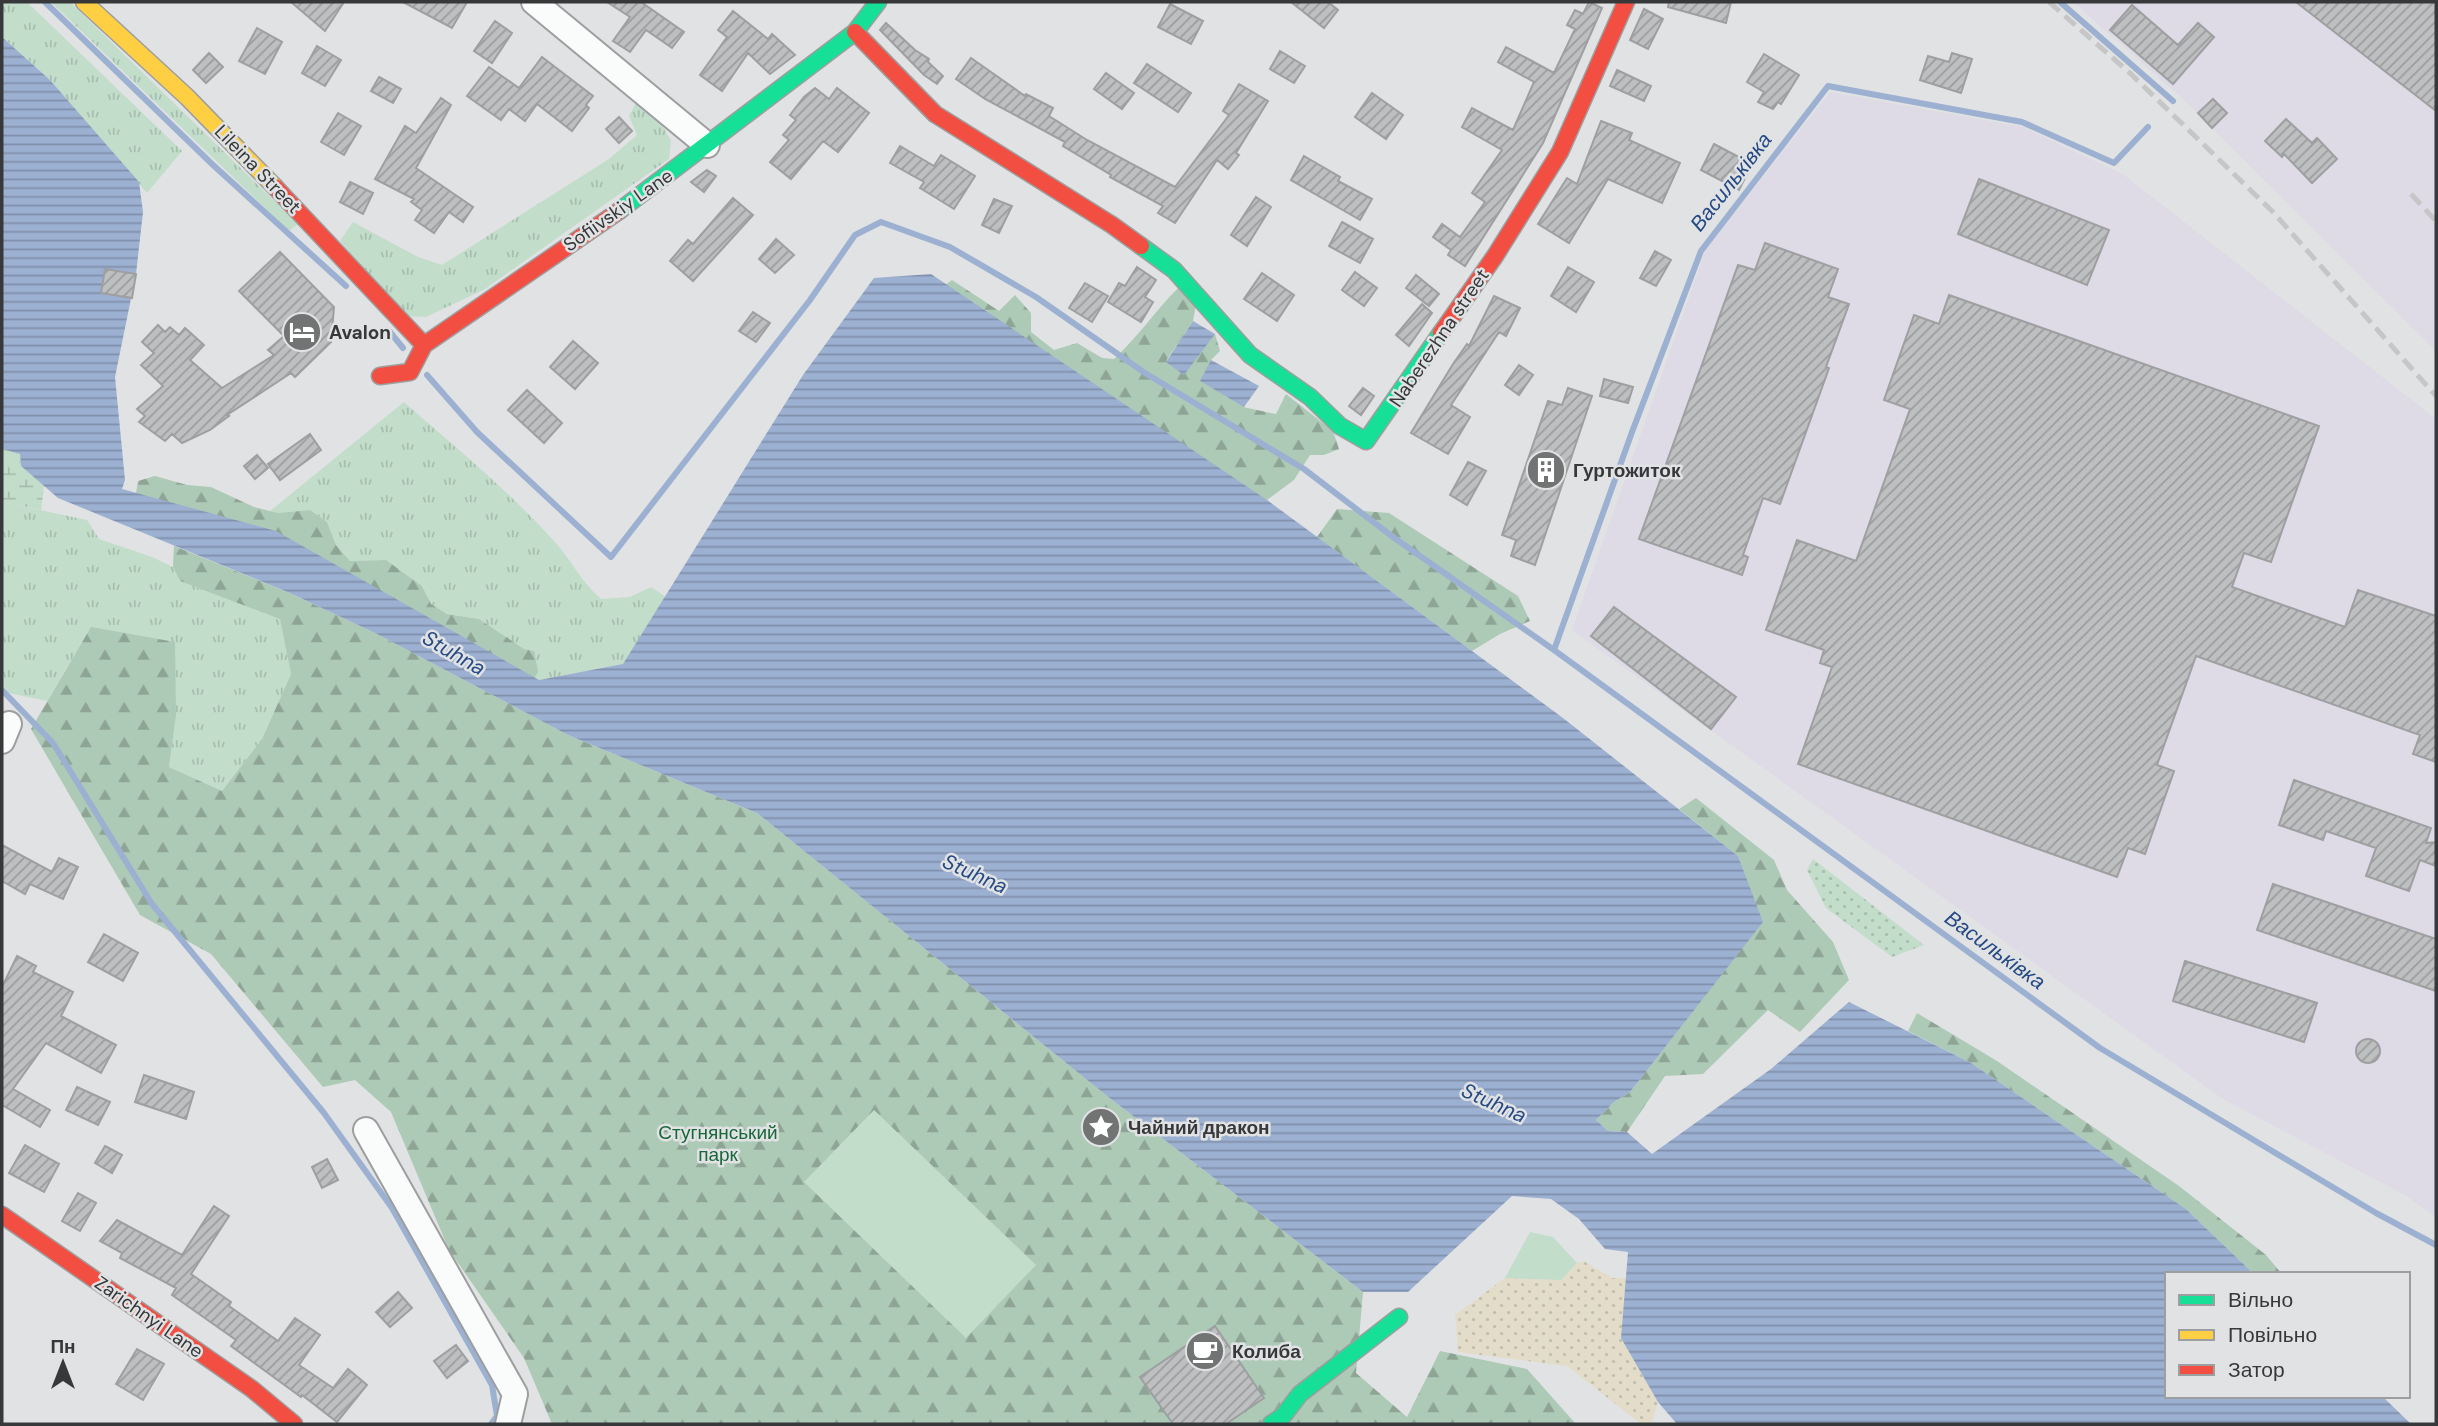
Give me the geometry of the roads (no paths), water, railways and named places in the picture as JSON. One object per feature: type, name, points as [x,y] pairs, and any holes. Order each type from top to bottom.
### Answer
[{"type":"street","name":"Lileina Street","points":[[84,2],[187,97],[424,345]]},
{"type":"street","points":[[534,2],[707,145]]},
{"type":"street","name":"Sofiivskiy Lane","points":[[380,376],[410,372],[424,345],[639,197],[855,32],[878,2]]},
{"type":"street","name":"Naberezhna street","points":[[855,32],[934,114],[1112,225],[1174,270],[1250,355],[1310,397],[1340,426],[1366,441],[1495,256],[1560,152],[1626,2]]},
{"type":"street","points":[[366,1130],[515,1394],[508,1424]]},
{"type":"street","name":"Zarichnyi Lane","points":[[2,1215],[252,1389],[294,1424]]},
{"type":"street","points":[[1271,1424],[1283,1416],[1300,1394],[1399,1317]]},
{"type":"water","name":"Stuhna","points":[[2,37],[50,80],[139,182],[143,212],[136,274],[115,377],[125,480],[122,489],[276,531],[539,680],[623,664],[803,375],[874,278],[931,274],[1267,500],[1563,718],[1738,856],[1763,922],[1630,1092],[1614,1102],[1596,1120],[1608,1131],[1627,1132],[1652,1154],[1771,1069],[1849,1002],[1971,1063],[2186,1209],[2252,1272],[2165,1272],[2165,1398],[2384,1398],[2411,1424],[1677,1424],[1658,1402],[1621,1338],[1628,1252],[1605,1249],[1579,1219],[1551,1199],[1512,1196],[1408,1292],[1363,1292],[1107,1096],[757,813],[568,735],[377,634],[290,593],[58,498],[21,466],[20,454],[2,449]]},
{"type":"water","points":[[1193,321],[1215,334],[1184,375],[1166,362]]},
{"type":"water","points":[[1211,360],[1259,386],[1244,407],[1200,381]]},
{"type":"waterway","points":[[45,2],[213,165],[346,286]]},
{"type":"waterway","points":[[2060,2],[2173,101]]},
{"type":"waterway","name":"Васильківка","points":[[1554,650],[1632,432],[1701,251],[1828,86],[2022,122],[2114,163],[2148,127]]},
{"type":"waterway","points":[[427,375],[477,432],[611,557],[810,300],[855,235],[881,222],[950,247],[1036,297],[1145,373],[1304,469],[1393,537],[1554,650],[2100,1048],[2376,1213],[2436,1245]]},
{"type":"waterway","points":[[390,332],[403,348]]},
{"type":"waterway","points":[[2,690],[53,743],[152,904],[324,1113],[392,1208],[492,1385],[497,1416],[491,1424]]},
{"type":"railway","points":[[2049,2],[2131,74],[2273,212],[2436,396]]},
{"type":"railway","points":[[2411,194],[2436,221]]},
{"type":"place","name":"Avalon","points":[[302,332]]},
{"type":"place","name":"Гуртожиток","points":[[1546,470]]},
{"type":"place","name":"Чайний дракон","points":[[1101,1127]]},
{"type":"place","name":"Колиба","points":[[1205,1351]]},
{"type":"park label","name":"Стугнянський парк","points":[[718,1143]]}]
